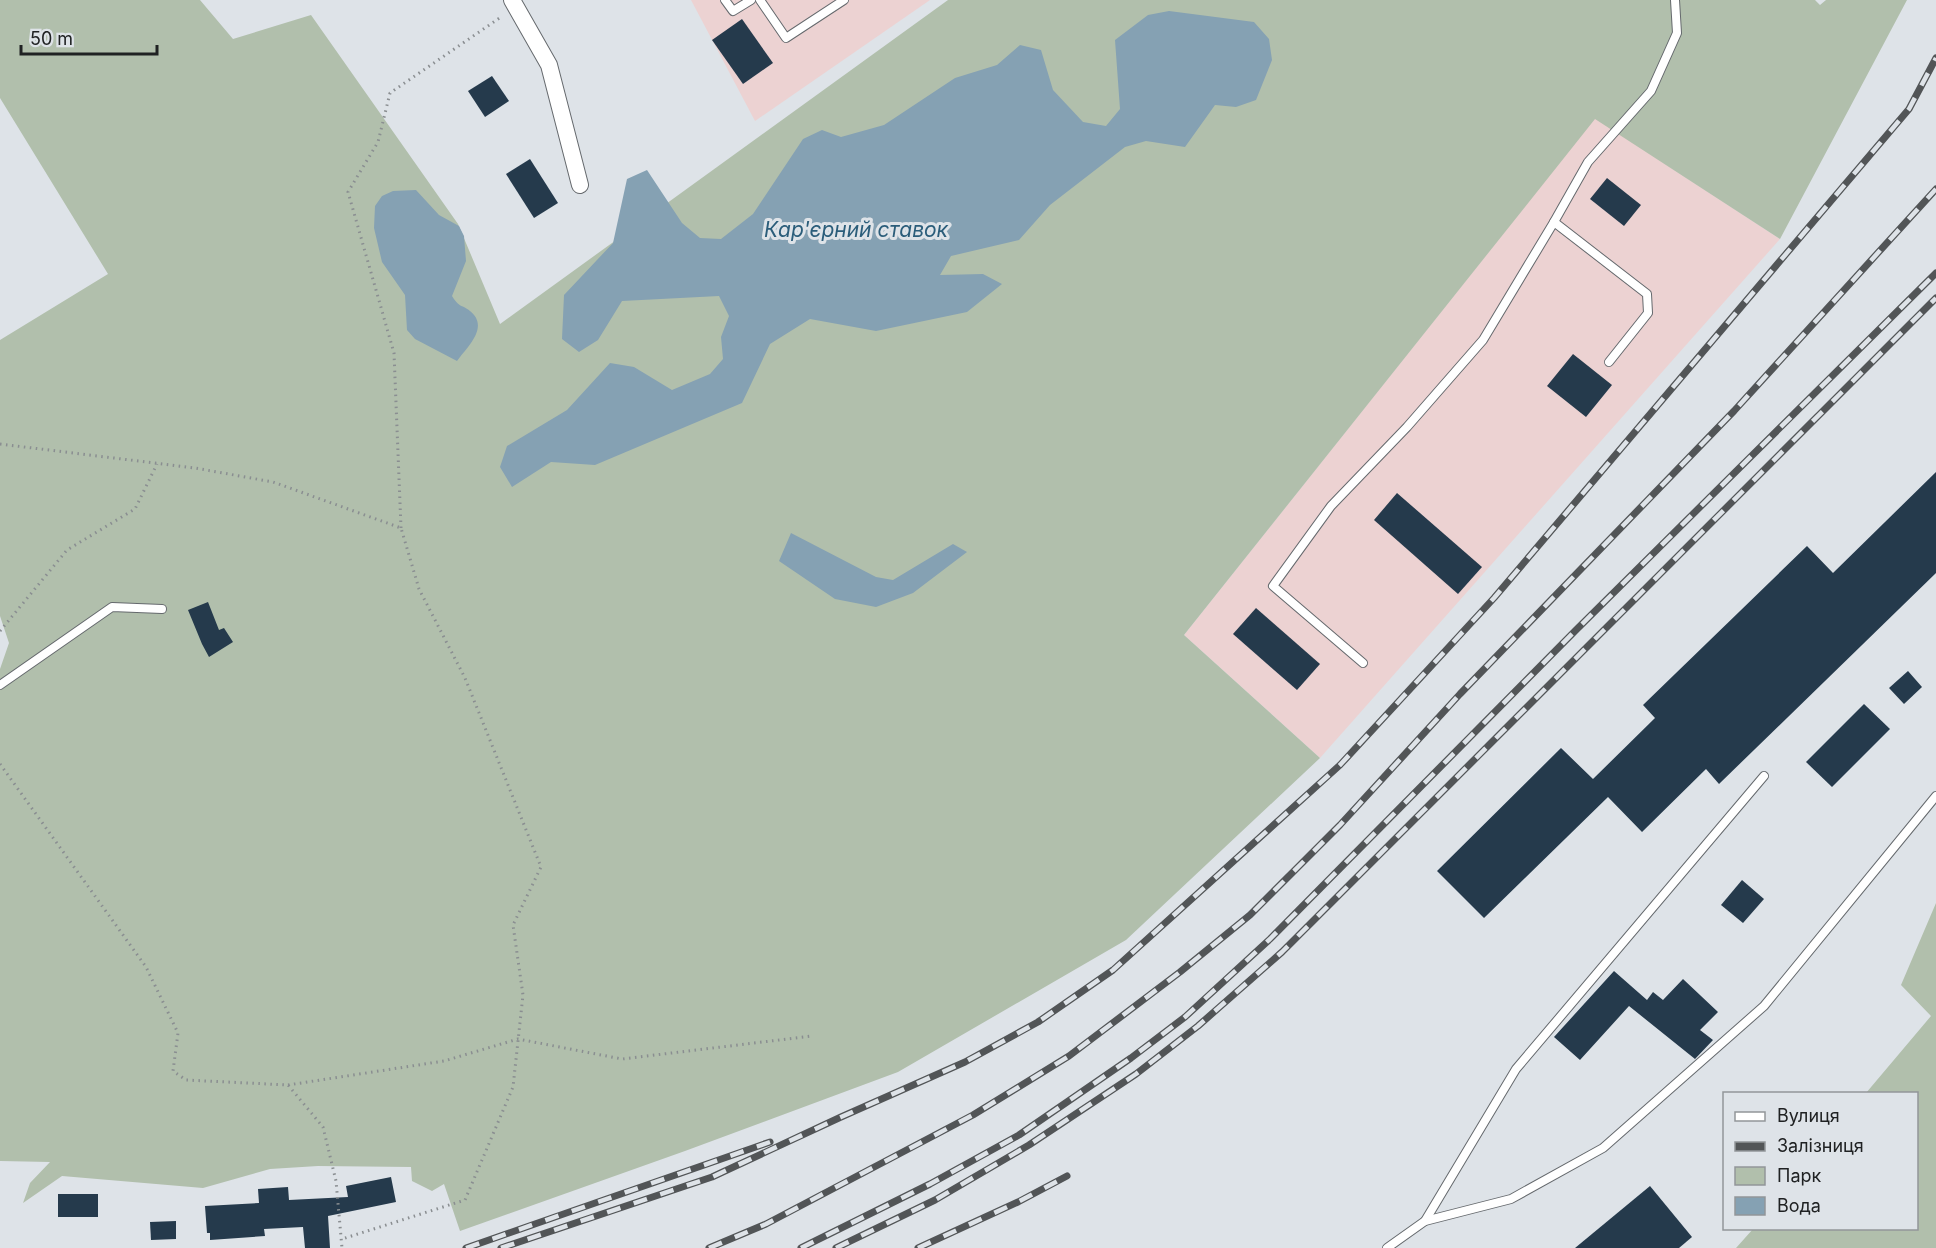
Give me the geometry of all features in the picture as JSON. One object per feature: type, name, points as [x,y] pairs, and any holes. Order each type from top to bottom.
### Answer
[{"type":"street","points":[[514,3],[549,65],[580,185]]},
{"type":"lane","points":[[725,0],[733,11],[751,0]]},
{"type":"lane","points":[[760,0],[786,38],[844,0]]},
{"type":"lane","points":[[1363,663],[1273,586],[1331,506],[1407,427],[1483,340],[1588,162],[1651,91],[1677,33],[1675,0]]},
{"type":"lane","points":[[1554,222],[1647,294],[1648,314],[1609,363]]},
{"type":"lane","points":[[0,685],[112,607],[162,609]]},
{"type":"lane","points":[[1425,1221],[1516,1069],[1764,776]]},
{"type":"lane","points":[[1387,1248],[1425,1221],[1511,1199],[1603,1148],[1764,1006],[1936,796]]},
{"type":"path","points":[[342,1239],[465,1200],[513,1088],[524,995],[513,925],[541,867],[465,678],[419,589],[401,528],[394,353],[348,192],[378,142],[390,93],[514,3]]},
{"type":"path","points":[[0,444],[195,468],[273,482],[401,528]]},
{"type":"path","points":[[0,631],[67,550],[135,509],[157,463]]},
{"type":"path","points":[[0,764],[146,967],[178,1033],[172,1071],[186,1080],[288,1085],[444,1060],[518,1039],[622,1059],[812,1036]]},
{"type":"path","points":[[288,1085],[323,1127],[336,1181],[342,1248]]},
{"type":"shaded area","points":[[691,0],[930,0],[755,121]]},
{"type":"shaded area","points":[[1595,118],[1780,239],[1320,758],[1184,635]]},
{"type":"green space","points":[[0,0],[200,0],[233,39],[311,15],[458,224],[500,324],[948,0],[1815,0],[1820,5],[1826,0],[1907,0],[1780,239],[1595,119],[1184,635],[1320,758],[1126,940],[898,1072],[460,1231],[444,1184],[432,1191],[412,1181],[411,1167],[318,1166],[270,1169],[203,1188],[62,1176],[23,1203],[30,1183],[50,1162],[0,1161],[0,669],[9,643],[0,616],[0,340],[108,274],[0,98]]},
{"type":"green space","points":[[1936,903],[1936,1248],[1736,1248],[1752,1230],[1918,1230],[1918,1092],[1867,1092],[1931,1016],[1901,985]]},
{"type":"water","name":"Кар'єрний ставок","points":[[1169,11],[1254,22],[1269,39],[1272,60],[1256,100],[1236,107],[1215,105],[1185,147],[1146,141],[1125,147],[1050,205],[1019,240],[951,256],[940,275],[983,274],[1002,284],[967,312],[876,331],[810,319],[770,344],[742,403],[595,465],[551,462],[512,487],[500,467],[507,446],[567,410],[610,363],[634,367],[672,390],[710,374],[723,359],[721,337],[729,316],[719,296],[622,301],[598,340],[579,352],[562,339],[564,295],[613,243],[627,179],[647,170],[682,223],[700,238],[721,239],[753,214],[803,139],[822,130],[841,137],[884,125],[955,78],[997,65],[1020,45],[1041,50],[1053,90],[1083,122],[1106,126],[1120,109],[1115,40],[1148,15]]},
{"type":"water","points":[[416,190],[439,215],[459,226],[464,236],[466,261],[452,296],[459,305],[476,317],[478,324],[475,337],[457,361],[415,339],[407,330],[405,295],[382,262],[374,228],[375,206],[382,196],[393,191]]},
{"type":"water","points":[[791,533],[876,577],[893,580],[953,544],[967,552],[913,593],[876,607],[835,599],[779,561]]},
{"type":"building","points":[[742,19],[773,63],[743,84],[712,40]]},
{"type":"building","points":[[492,76],[509,101],[485,117],[468,91]]},
{"type":"building","points":[[530,159],[558,203],[534,218],[506,174]]},
{"type":"building","points":[[1607,178],[1641,205],[1624,226],[1590,199]]},
{"type":"building","points":[[1573,354],[1612,385],[1586,417],[1547,386]]},
{"type":"building","points":[[1936,472],[1936,573],[1719,784],[1706,769],[1642,832],[1608,797],[1484,918],[1437,871],[1561,748],[1593,779],[1655,718],[1643,705],[1807,546],[1833,573]]},
{"type":"building","points":[[1397,493],[1482,567],[1458,594],[1374,520]]},
{"type":"building","points":[[208,602],[219,630],[224,628],[233,642],[209,657],[188,610]]},
{"type":"building","points":[[1256,608],[1320,664],[1297,690],[1233,634]]},
{"type":"building","points":[[1908,671],[1922,687],[1904,704],[1889,688]]},
{"type":"building","points":[[1864,704],[1890,729],[1832,787],[1806,762]]},
{"type":"building","points":[[1742,880],[1764,899],[1743,923],[1721,905]]},
{"type":"building","points":[[1614,971],[1647,1000],[1653,992],[1663,1000],[1683,979],[1718,1012],[1700,1030],[1713,1040],[1695,1059],[1629,1006],[1580,1060],[1554,1037]]},
{"type":"building","points":[[391,1177],[396,1202],[328,1216],[330,1248],[305,1248],[303,1227],[264,1229],[265,1236],[210,1240],[210,1233],[207,1233],[205,1206],[259,1203],[258,1189],[288,1187],[289,1200],[348,1197],[346,1186]]},
{"type":"building","points":[[1650,1186],[1692,1237],[1679,1248],[1575,1248]]},
{"type":"building","points":[[58,1194],[98,1194],[98,1217],[58,1217]]},
{"type":"building","points":[[176,1221],[176,1239],[151,1240],[150,1222]]},
{"type":"railway","points":[[501,1248],[712,1177],[965,1062],[1038,1022],[1113,970],[1340,765],[1494,598],[1909,109],[1936,58]]},
{"type":"railway","points":[[709,1248],[766,1224],[973,1115],[1069,1056],[1180,972],[1250,915],[1340,825],[1460,694],[1734,411],[1936,189]]},
{"type":"railway","points":[[801,1248],[930,1184],[1019,1135],[1131,1058],[1185,1017],[1270,939],[1576,630],[1936,273]]},
{"type":"railway","points":[[836,1248],[935,1200],[1029,1145],[1136,1074],[1198,1026],[1282,952],[1936,298]]},
{"type":"railway","points":[[466,1248],[770,1142]]},
{"type":"railway","points":[[918,1248],[1018,1202],[1067,1176]]}]
